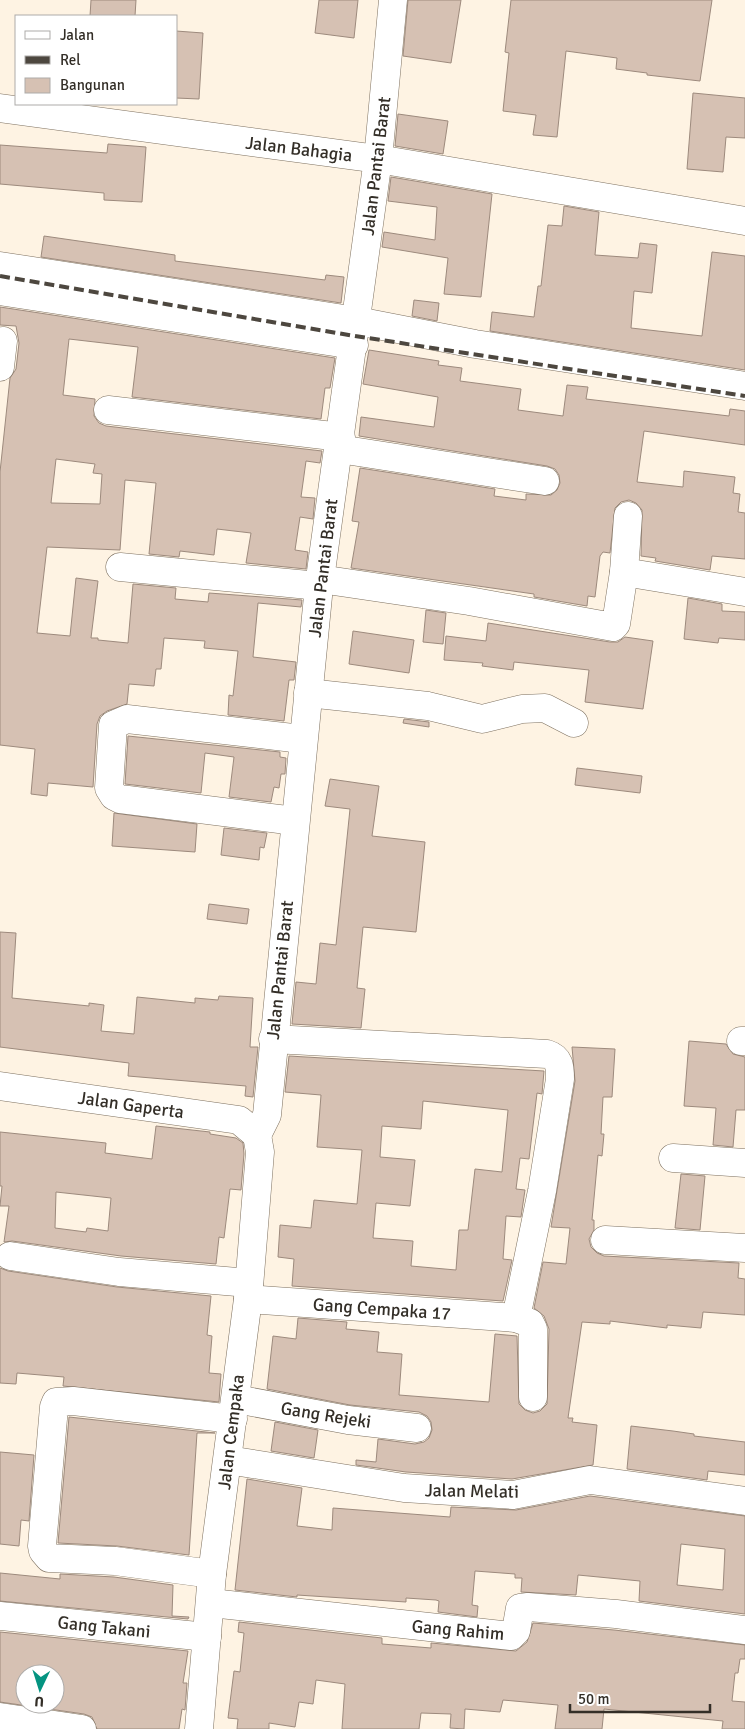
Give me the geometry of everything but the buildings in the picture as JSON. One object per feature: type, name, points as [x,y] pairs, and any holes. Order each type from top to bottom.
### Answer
[{"type":"street","name":"Jalan Pantai Barat","points":[[258,1134],[267,1115],[302,739],[320,583],[378,158],[394,0]]},
{"type":"street","name":"Jalan Bahagia","points":[[0,108],[378,158],[745,221]]},
{"type":"street","points":[[0,266],[355,333]]},
{"type":"street","points":[[0,291],[355,333],[484,345],[745,386]]},
{"type":"street","points":[[108,410],[202,419],[545,481]]},
{"type":"street","points":[[120,567],[320,583],[469,601],[609,628],[616,624],[624,572],[628,516]]},
{"type":"street","points":[[624,572],[745,592]]},
{"type":"street","points":[[308,693],[440,708],[482,719],[522,709],[545,708],[574,722]]},
{"type":"street","points":[[295,821],[120,799],[114,796],[109,788],[113,724],[127,719],[302,739]]},
{"type":"street","points":[[273,1039],[547,1054],[555,1057],[560,1065],[560,1079],[542,1191],[516,1318],[530,1323],[533,1329],[533,1397]]},
{"type":"street","name":"Jalan Gaperta","points":[[0,1086],[238,1120],[258,1134]]},
{"type":"street","name":"Jalan Cempaka","points":[[199,1729],[212,1574],[249,1291],[260,1152],[258,1134]]},
{"type":"street","points":[[673,1158],[745,1164]]},
{"type":"street","points":[[605,1240],[745,1248]]},
{"type":"street","name":"Gang Cempaka 17","points":[[10,1256],[249,1291],[516,1318]]},
{"type":"street","name":"Gang Rejeki","points":[[212,1574],[115,1561],[49,1558],[42,1546],[54,1407],[56,1402],[60,1400],[73,1400],[234,1409],[417,1428]]},
{"type":"street","name":"Jalan Melati","points":[[228,1460],[404,1488],[513,1495],[590,1480],[745,1501]]},
{"type":"street","name":"Gang Rahim","points":[[211,1603],[466,1633],[511,1636],[516,1631],[520,1608],[528,1607],[616,1614],[745,1630]]},
{"type":"street","name":"Gang Takani","points":[[0,1616],[207,1637]]},
{"type":"street","points":[[0,1716],[82,1729]]},
{"type":"railway","points":[[0,276],[355,336],[745,396]]}]
